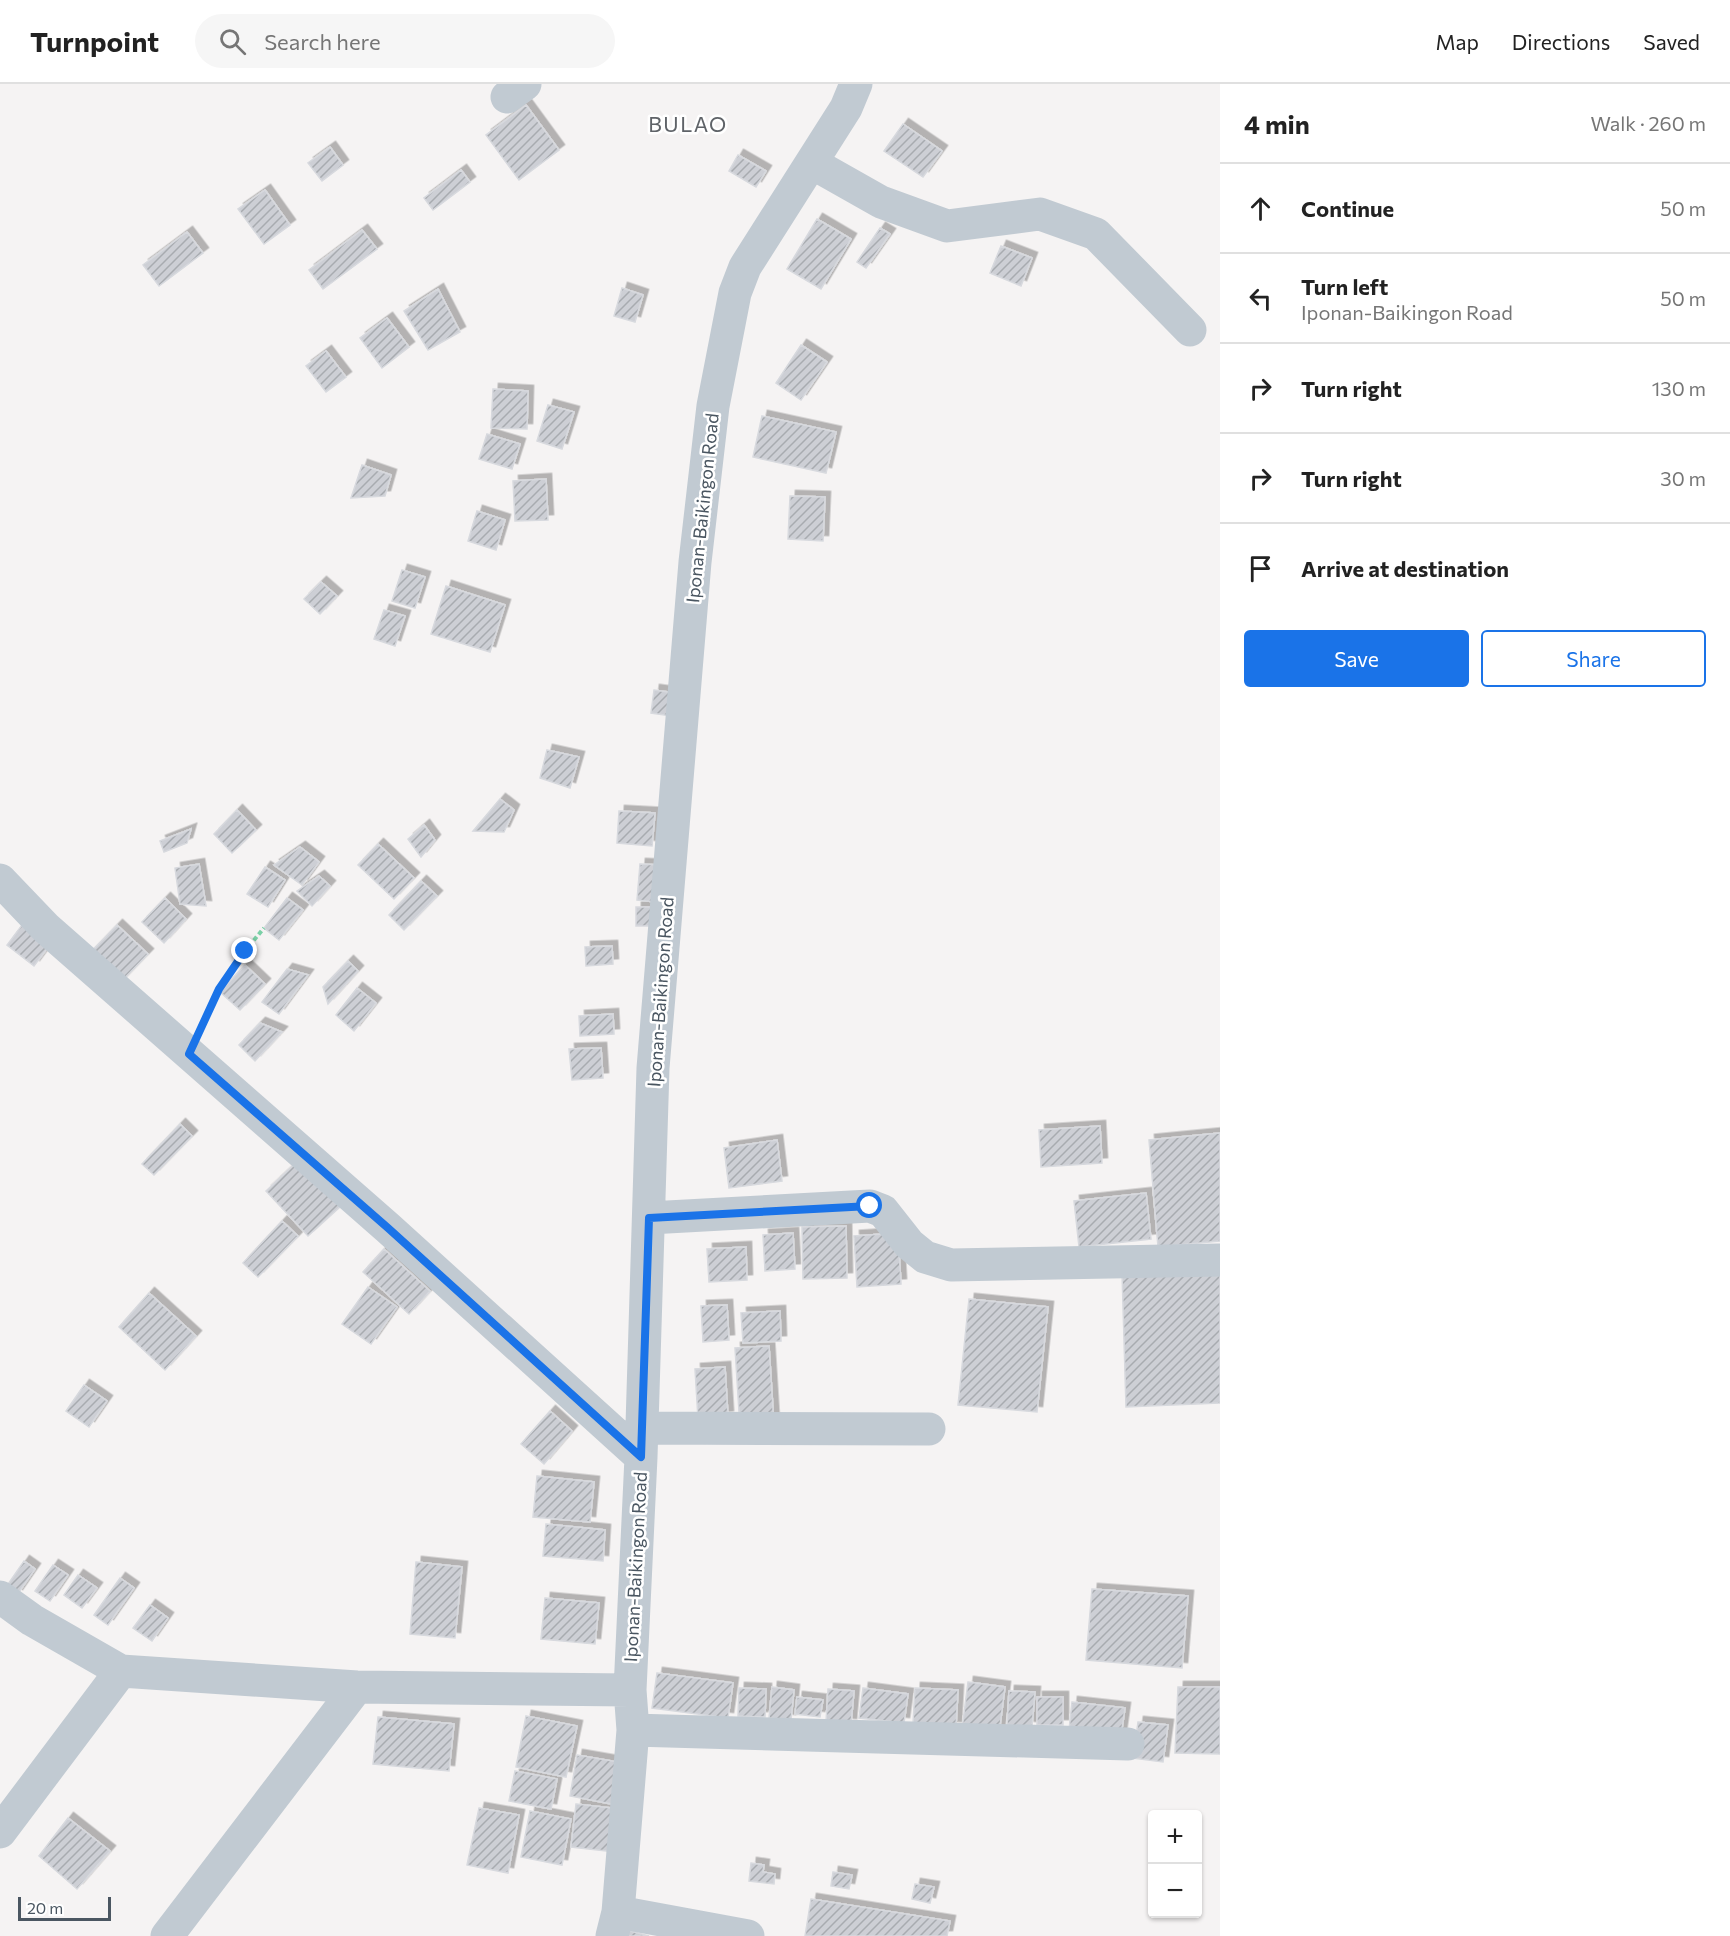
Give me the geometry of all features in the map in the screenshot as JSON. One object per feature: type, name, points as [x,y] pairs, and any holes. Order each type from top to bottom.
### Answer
[{"type":"street","name":"Iponan-Baikingon Road","points":[[615,1924],[633,1730],[630,1690],[649,1218],[652,1068],[695,562],[712,406],[735,293],[745,267],[846,108],[856,84]]},
{"type":"street","points":[[812,163],[881,202],[947,226],[1040,214],[1096,234],[1190,330]]},
{"type":"street","points":[[0,880],[46,928],[189,1054],[388,1228],[640,1442],[929,1429]]},
{"type":"street","points":[[649,1218],[870,1206],[883,1211],[909,1244],[925,1257],[951,1265],[1220,1260]]},
{"type":"street","points":[[0,1597],[32,1620],[121,1671],[357,1687],[630,1690]]},
{"type":"street","points":[[0,1832],[121,1671]]},
{"type":"street","points":[[167,1936],[357,1687]]},
{"type":"street","points":[[633,1730],[1128,1744]]},
{"type":"street","points":[[615,1924],[748,1936]]},
{"type":"path","points":[[189,1054],[219,989],[264,928]]},
{"type":"building","points":[[526,105],[559,150],[519,180],[486,135]]},
{"type":"building","points":[[903,124],[942,151],[923,177],[884,151]]},
{"type":"building","points":[[330,147],[343,165],[322,181],[308,163]]},
{"type":"building","points":[[738,155],[766,171],[756,187],[729,171]]},
{"type":"building","points":[[461,170],[470,182],[433,210],[424,198]]},
{"type":"building","points":[[265,190],[290,225],[264,244],[238,209]]},
{"type":"building","points":[[817,219],[851,239],[821,289],[787,269]]},
{"type":"building","points":[[880,228],[890,234],[866,268],[857,262]]},
{"type":"building","points":[[362,230],[377,249],[323,289],[309,270]]},
{"type":"building","points":[[187,232],[203,253],[159,286],[143,265]]},
{"type":"building","points":[[1001,246],[1032,258],[1021,286],[990,273]]},
{"type":"building","points":[[622,288],[643,295],[635,322],[614,316]]},
{"type":"building","points":[[438,289],[460,332],[428,350],[404,311]]},
{"type":"building","points":[[387,318],[409,347],[382,368],[360,338]]},
{"type":"building","points":[[801,345],[827,362],[801,400],[776,383]]},
{"type":"building","points":[[326,351],[346,377],[326,392],[306,366]]},
{"type":"building","points":[[493,389],[528,391],[527,429],[491,428]]},
{"type":"building","points":[[548,405],[574,412],[562,449],[537,441]]},
{"type":"building","points":[[762,416],[836,432],[826,473],[753,457]]},
{"type":"building","points":[[487,434],[520,444],[512,469],[479,459]]},
{"type":"building","points":[[362,465],[391,475],[385,496],[351,498]]},
{"type":"building","points":[[546,479],[548,520],[515,521],[513,481]]},
{"type":"building","points":[[790,496],[825,497],[823,541],[788,539]]},
{"type":"building","points":[[477,511],[505,520],[496,550],[468,541]]},
{"type":"building","points":[[402,570],[425,577],[415,608],[392,601]]},
{"type":"building","points":[[321,582],[337,596],[320,614],[304,599]]},
{"type":"building","points":[[446,586],[505,605],[490,652],[431,634]]},
{"type":"building","points":[[384,610],[405,616],[395,646],[374,639]]},
{"type":"building","points":[[654,690],[675,693],[671,716],[651,713]]},
{"type":"building","points":[[547,750],[579,757],[570,788],[540,778]]},
{"type":"building","points":[[500,799],[514,810],[504,832],[473,831]]},
{"type":"building","points":[[237,810],[256,830],[232,853],[214,834]]},
{"type":"building","points":[[619,811],[655,813],[652,846],[617,843]]},
{"type":"building","points":[[424,825],[435,840],[421,857],[408,839]]},
{"type":"building","points":[[191,829],[187,843],[164,852],[160,841]]},
{"type":"building","points":[[378,844],[414,878],[394,899],[358,865]]},
{"type":"building","points":[[300,847],[319,862],[302,885],[274,865]]},
{"type":"building","points":[[199,864],[206,906],[180,904],[175,868]]},
{"type":"building","points":[[640,864],[659,865],[656,902],[637,900]]},
{"type":"building","points":[[265,867],[285,880],[268,907],[247,894]]},
{"type":"building","points":[[319,876],[330,886],[312,906],[297,891]]},
{"type":"building","points":[[421,881],[437,896],[404,930],[389,915]]},
{"type":"building","points":[[165,898],[186,919],[164,943],[142,922]]},
{"type":"building","points":[[287,898],[303,910],[279,940],[264,928]]},
{"type":"building","points":[[636,907],[658,907],[657,926],[636,926]]},
{"type":"building","points":[[25,921],[52,942],[34,966],[7,945]]},
{"type":"building","points":[[117,925],[148,954],[120,983],[89,954]]},
{"type":"building","points":[[612,946],[613,964],[586,966],[585,947]]},
{"type":"building","points":[[348,961],[358,971],[328,1004],[323,987]]},
{"type":"building","points":[[245,965],[265,984],[240,1010],[220,992]]},
{"type":"building","points":[[287,969],[308,975],[279,1014],[262,1002]]},
{"type":"building","points":[[357,988],[376,1003],[354,1031],[336,1015]]},
{"type":"building","points":[[613,1014],[614,1034],[580,1036],[579,1016]]},
{"type":"building","points":[[260,1023],[282,1032],[255,1061],[239,1045]]},
{"type":"building","points":[[601,1048],[603,1078],[572,1080],[569,1049]]},
{"type":"building","points":[[180,1124],[192,1136],[154,1175],[142,1164]]},
{"type":"building","points":[[1100,1126],[1102,1163],[1041,1167],[1039,1130]]},
{"type":"building","points":[[1220,1133],[1220,1241],[1158,1247],[1149,1140]]},
{"type":"building","points":[[777,1140],[782,1181],[729,1188],[724,1148]]},
{"type":"building","points":[[299,1160],[342,1205],[308,1236],[266,1191]]},
{"type":"building","points":[[1146,1193],[1151,1239],[1079,1247],[1074,1201]]},
{"type":"building","points":[[282,1221],[298,1236],[258,1277],[243,1263]]},
{"type":"building","points":[[846,1226],[847,1278],[803,1279],[802,1227]]},
{"type":"building","points":[[793,1233],[795,1269],[765,1271],[763,1235]]},
{"type":"building","points":[[898,1233],[901,1284],[857,1287],[854,1236]]},
{"type":"building","points":[[746,1247],[747,1280],[709,1282],[707,1249]]},
{"type":"building","points":[[384,1249],[430,1291],[409,1314],[363,1272]]},
{"type":"building","points":[[1220,1270],[1220,1403],[1126,1407],[1122,1273]]},
{"type":"building","points":[[368,1287],[397,1307],[371,1344],[342,1324]]},
{"type":"building","points":[[149,1293],[196,1336],[165,1370],[119,1327]]},
{"type":"building","points":[[969,1299],[1048,1307],[1037,1412],[958,1405]]},
{"type":"building","points":[[727,1305],[729,1340],[703,1342],[701,1306]]},
{"type":"building","points":[[780,1311],[781,1341],[743,1343],[741,1313]]},
{"type":"building","points":[[769,1346],[774,1425],[740,1428],[735,1348]]},
{"type":"building","points":[[725,1367],[728,1416],[698,1419],[695,1369]]},
{"type":"building","points":[[84,1385],[107,1401],[89,1427],[66,1411]]},
{"type":"building","points":[[550,1411],[572,1431],[544,1464],[521,1444]]},
{"type":"building","points":[[537,1476],[594,1482],[590,1522],[533,1517]]},
{"type":"building","points":[[546,1524],[605,1530],[603,1561],[543,1556]]},
{"type":"building","points":[[24,1561],[35,1569],[17,1595],[6,1587]]},
{"type":"building","points":[[416,1562],[462,1567],[455,1638],[410,1634]]},
{"type":"building","points":[[53,1565],[68,1575],[50,1601],[35,1591]]},
{"type":"building","points":[[78,1575],[97,1588],[82,1608],[64,1595]]},
{"type":"building","points":[[120,1578],[134,1588],[108,1625],[94,1615]]},
{"type":"building","points":[[1092,1589],[1188,1596],[1182,1668],[1086,1660]]},
{"type":"building","points":[[545,1598],[599,1603],[595,1644],[541,1639]]},
{"type":"building","points":[[150,1605],[168,1618],[152,1641],[133,1628]]},
{"type":"building","points":[[657,1673],[733,1683],[728,1718],[652,1708]]},
{"type":"building","points":[[968,1682],[1005,1687],[999,1734],[962,1729]]},
{"type":"building","points":[[772,1687],[794,1690],[791,1720],[769,1718]]},
{"type":"building","points":[[1178,1687],[1220,1687],[1220,1754],[1175,1753]]},
{"type":"building","points":[[739,1688],[766,1689],[765,1717],[738,1716]]},
{"type":"building","points":[[863,1688],[908,1694],[904,1723],[859,1718]]},
{"type":"building","points":[[915,1688],[958,1690],[956,1727],[913,1724]]},
{"type":"building","points":[[828,1689],[854,1691],[851,1724],[826,1722]]},
{"type":"building","points":[[1009,1691],[1035,1692],[1032,1727],[1007,1725]]},
{"type":"building","points":[[797,1697],[823,1700],[820,1717],[795,1714]]},
{"type":"building","points":[[1037,1697],[1063,1697],[1063,1725],[1037,1725]]},
{"type":"building","points":[[1072,1702],[1125,1708],[1121,1736],[1069,1730]]},
{"type":"building","points":[[526,1716],[577,1726],[566,1777],[516,1767]]},
{"type":"building","points":[[378,1717],[454,1724],[449,1771],[373,1764]]},
{"type":"building","points":[[1138,1722],[1168,1725],[1163,1762],[1133,1758]]},
{"type":"building","points":[[577,1755],[624,1763],[617,1805],[570,1796]]},
{"type":"building","points":[[515,1771],[557,1779],[551,1809],[509,1801]]},
{"type":"building","points":[[576,1804],[620,1809],[615,1852],[571,1847]]},
{"type":"building","points":[[479,1808],[519,1815],[508,1873],[467,1865]]},
{"type":"building","points":[[530,1811],[571,1819],[562,1865],[521,1857]]},
{"type":"building","points":[[68,1818],[110,1851],[77,1889],[39,1856]]},
{"type":"building","points":[[751,1863],[764,1865],[763,1872],[775,1874],[774,1884],[749,1881]]},
{"type":"building","points":[[833,1872],[852,1875],[849,1889],[831,1886]]},
{"type":"building","points":[[915,1884],[934,1887],[930,1903],[912,1899]]},
{"type":"building","points":[[811,1899],[950,1921],[947,1936],[805,1936]]},
{"type":"building","points":[[619,1928],[649,1936],[617,1936]]},
{"type":"district","name":"BULAO","points":[[688,123]]},
{"type":"route","points":[[245,951],[219,989],[189,1054],[388,1228],[641,1457],[640,1428],[649,1218],[870,1206]]}]
